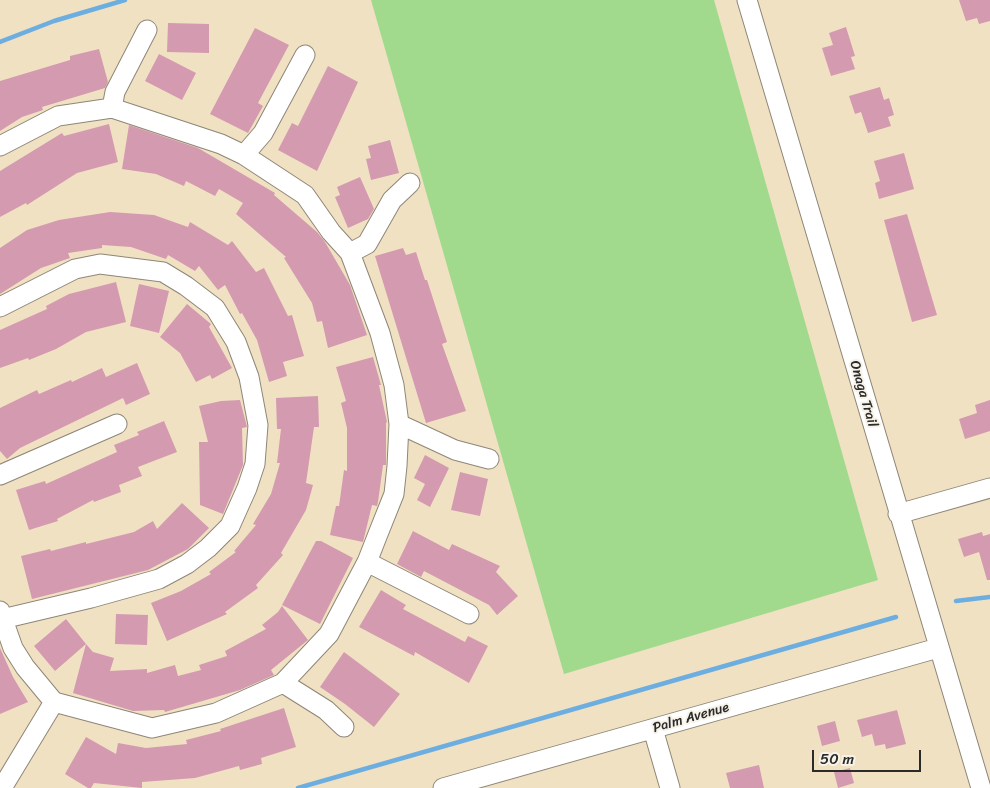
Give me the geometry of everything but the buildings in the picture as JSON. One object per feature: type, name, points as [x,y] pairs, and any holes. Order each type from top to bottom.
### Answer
[{"type":"street","name":"Onaga Trail","points":[[747,0],[898,514],[981,788]]},
{"type":"street","points":[[112,108],[115,92],[147,30]]},
{"type":"street","points":[[244,156],[263,133],[305,55]]},
{"type":"street","points":[[0,146],[58,116],[112,108],[221,144],[244,156],[305,194],[331,232],[350,253],[382,342],[394,385],[399,424],[394,494],[367,562],[329,634],[283,683],[216,713],[152,728],[54,702],[25,667],[13,648],[1,615],[91,598],[159,579],[187,564],[208,548],[230,526],[247,488],[254,464],[258,425],[249,377],[236,342],[215,308],[186,286],[163,272],[100,264],[76,269],[0,307]]},
{"type":"street","points":[[350,253],[367,244],[392,200],[410,183]]},
{"type":"street","points":[[0,476],[117,424]]},
{"type":"street","points":[[399,424],[455,450],[489,459]]},
{"type":"street","points":[[898,514],[990,488]]},
{"type":"street","points":[[367,562],[468,614]]},
{"type":"street","name":"Palm Avenue","points":[[443,788],[938,648]]},
{"type":"street","points":[[283,683],[326,710],[344,727]]},
{"type":"street","points":[[2,788],[54,702]]},
{"type":"street","points":[[653,729],[670,788]]},
{"type":"green space","points":[[371,0],[714,0],[878,580],[564,674]]},
{"type":"waterway","points":[[0,42],[54,21],[125,0]]},
{"type":"waterway","points":[[956,601],[990,597]]},
{"type":"waterway","points":[[298,788],[896,617]]}]
